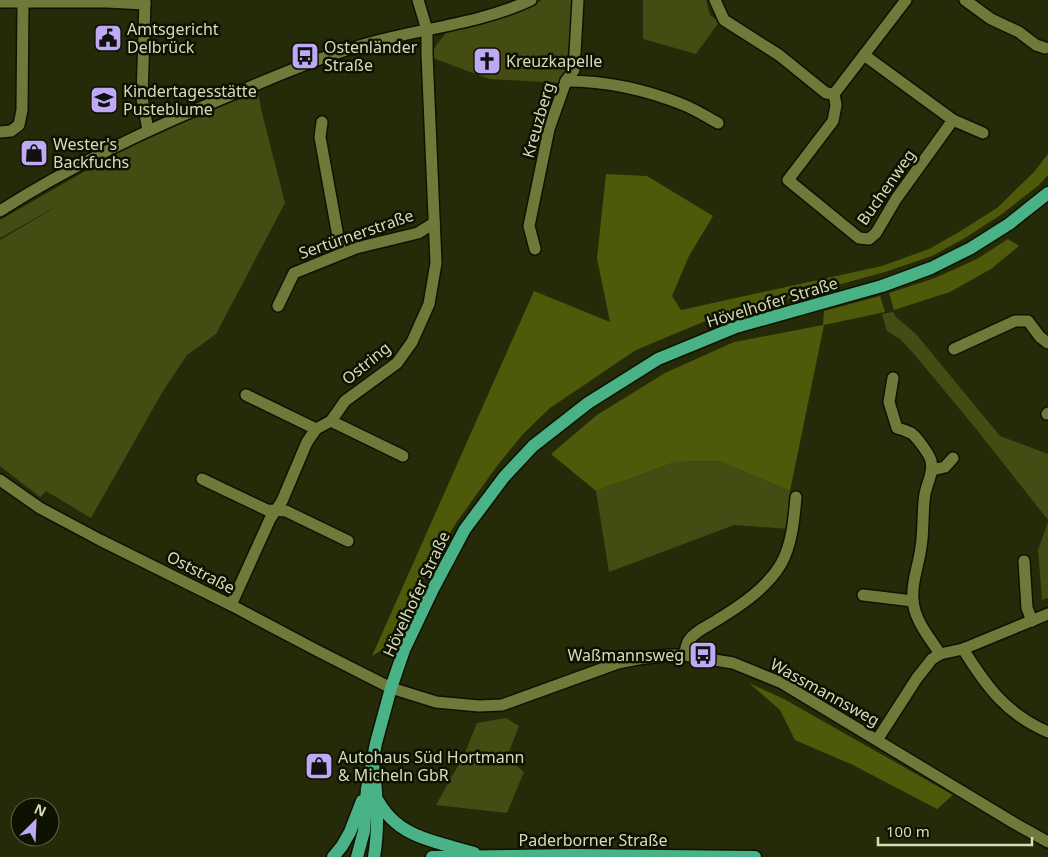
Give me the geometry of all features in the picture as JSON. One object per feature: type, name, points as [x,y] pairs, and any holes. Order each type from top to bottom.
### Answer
[{"type":"main road","name":"Hövelhofer Straße","points":[[357,857],[364,831],[366,790],[373,757],[391,688],[404,650],[432,588],[465,529],[504,477],[533,446],[588,403],[658,359],[736,327],[882,286],[932,268],[971,248],[1002,228],[1048,193]]},
{"type":"main road","name":"Hövelhofer Straße","points":[[373,757],[378,801],[377,839],[374,857]]},
{"type":"main road","points":[[333,857],[350,832],[366,790]]},
{"type":"main road","points":[[378,801],[394,822],[407,831],[424,838],[486,856]]},
{"type":"main road","name":"Paderborner Straße","points":[[432,857],[584,855],[755,857]]},
{"type":"street","name":"Ostring","points":[[316,429],[331,421],[345,401],[397,363],[412,342],[429,304],[436,263],[427,30],[418,0]]},
{"type":"street","points":[[0,211],[65,173],[148,130],[190,111],[334,54],[376,41],[486,16],[531,0]]},
{"type":"street","name":"Kreuzberg","points":[[535,249],[529,226],[549,129],[566,81],[574,70],[578,0]]},
{"type":"street","points":[[719,2],[724,20],[779,55],[826,93],[834,94],[906,0]]},
{"type":"street","points":[[964,0],[991,19],[1019,32],[1036,45],[1046,48]]},
{"type":"street","points":[[0,2],[145,2],[142,98],[148,130]]},
{"type":"street","points":[[0,132],[10,131],[19,125],[22,110],[23,2]]},
{"type":"street","points":[[864,55],[953,120],[983,133]]},
{"type":"street","points":[[566,81],[582,81],[636,89],[684,105],[718,123]]},
{"type":"street","name":"Buchenweg","points":[[834,94],[836,106],[833,122],[788,180],[859,238],[869,239],[876,233],[896,199],[953,120]]},
{"type":"street","points":[[322,122],[320,137],[341,253]]},
{"type":"street","name":"Sertürnerstraße","points":[[278,306],[294,272],[356,248],[418,233],[434,223]]},
{"type":"street","points":[[954,349],[1015,321],[1028,322],[1040,337],[1048,343]]},
{"type":"street","points":[[894,378],[890,402],[897,428],[912,434],[931,458],[932,470],[924,499],[922,540],[914,577],[912,600],[923,628],[940,654]]},
{"type":"street","points":[[231,605],[270,520],[277,510],[307,442],[316,429],[246,394]]},
{"type":"street","points":[[331,421],[403,456]]},
{"type":"street","points":[[932,470],[945,466],[953,458]]},
{"type":"street","points":[[202,479],[267,510],[286,511],[348,541]]},
{"type":"street","name":"Oststraße","points":[[0,480],[40,508],[391,688]]},
{"type":"street","points":[[684,655],[688,642],[694,635],[735,609],[762,588],[780,565],[789,546],[794,522],[796,497]]},
{"type":"street","points":[[1024,561],[1027,608],[1032,621]]},
{"type":"street","points":[[863,595],[912,600]]},
{"type":"street","points":[[877,740],[917,678],[932,659],[940,654],[963,648],[1048,614]]},
{"type":"street","points":[[963,648],[980,676],[997,697],[1018,716],[1048,732]]},
{"type":"street","name":"Wassmannsweg","points":[[391,688],[436,702],[479,706],[502,705],[618,663],[638,659],[684,655],[733,663],[782,683],[1048,842]]},
{"type":"green space","points":[[542,0],[574,0],[573,59],[561,83],[489,79],[430,57],[437,44],[447,32],[517,12]]},
{"type":"green space","points":[[643,0],[706,0],[710,15],[719,22],[696,54],[643,39]]},
{"type":"green space","points":[[258,90],[285,203],[216,334],[187,355],[163,391],[91,518],[46,491],[40,497],[0,466],[0,240],[66,201],[0,238],[0,220],[141,139]]},
{"type":"green space","points":[[1048,154],[1048,175],[1039,185],[1002,214],[965,238],[932,256],[885,272],[703,322],[636,350],[550,408],[523,434],[497,466],[456,523],[382,650],[372,656],[534,291],[610,322],[597,258],[606,174],[647,176],[713,216],[689,256],[672,296],[681,310],[882,266],[929,249],[997,208],[1034,172]]},
{"type":"green space","points":[[1008,239],[1019,246],[991,269],[950,292],[894,310],[889,293],[935,278],[977,259]]},
{"type":"green space","points":[[880,296],[885,312],[824,325],[790,491],[719,461],[675,462],[596,491],[551,454],[597,415],[665,373],[734,342],[823,325],[824,311]]},
{"type":"green space","points":[[893,312],[896,317],[916,334],[1000,436],[1048,454],[1048,520],[914,354],[900,339],[887,331],[882,314]]},
{"type":"green space","points":[[719,461],[790,491],[790,529],[734,525],[609,572],[596,491],[675,462]]},
{"type":"green space","points":[[1048,522],[1048,598],[1042,600],[1038,550]]},
{"type":"green space","points":[[749,683],[784,699],[953,795],[937,809],[853,765],[795,740],[780,710]]},
{"type":"green space","points":[[506,718],[519,726],[507,757],[524,772],[507,813],[436,805],[465,753],[477,723]]},
{"type":"place","name":"Amtsgericht Delbrück","points":[[108,38]]},
{"type":"place","name":"Ostenländer Straße","points":[[305,56]]},
{"type":"place","name":"Kreuzkapelle","points":[[487,61]]},
{"type":"place","name":"Kindertagesstätte Pusteblume","points":[[104,100]]},
{"type":"place","name":"Wester's Backfuchs","points":[[34,153]]},
{"type":"place","name":"Waßmannsweg","points":[[703,655]]},
{"type":"place","name":"Autohaus Süd Hortmann & Micheln GbR","points":[[319,766]]}]
